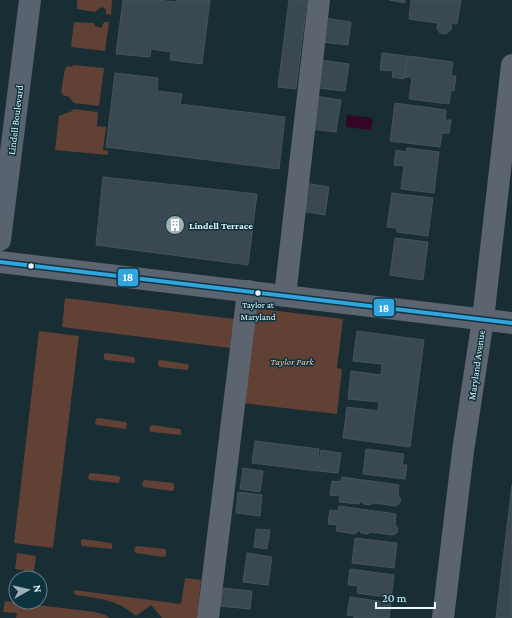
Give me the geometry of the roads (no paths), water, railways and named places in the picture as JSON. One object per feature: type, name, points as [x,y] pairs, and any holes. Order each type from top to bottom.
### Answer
[{"type":"main road","name":"Lindell Boulevard","points":[[0,240],[30,0]]},
{"type":"street","points":[[284,296],[319,0]]},
{"type":"street","name":"Maryland Avenue","points":[[443,618],[463,451],[483,319],[512,65]]},
{"type":"street","points":[[0,262],[512,323]]},
{"type":"street","points":[[208,618],[248,291]]},
{"type":"place","name":"Lindell Terrace","points":[[175,225]]},
{"type":"place","name":"Taylor at Maryland","points":[[258,293]]},
{"type":"park label","name":"Taylor Park","points":[[292,361]]}]
